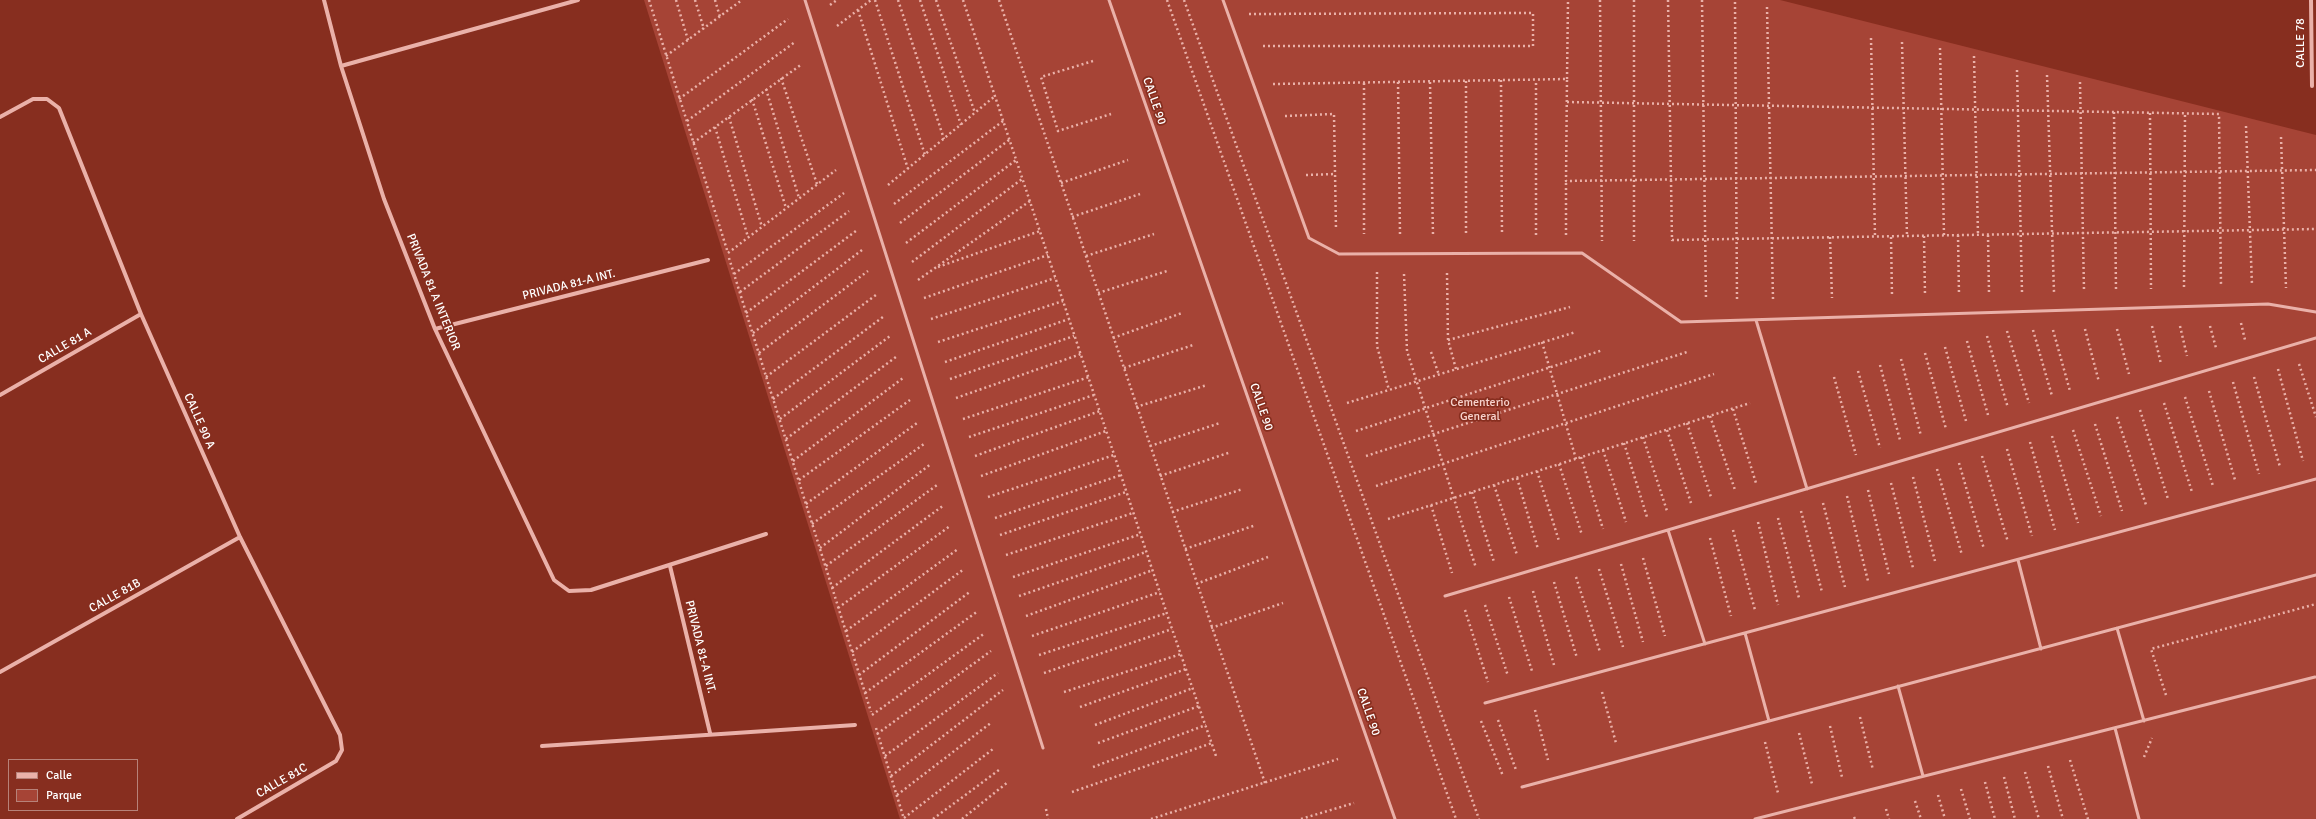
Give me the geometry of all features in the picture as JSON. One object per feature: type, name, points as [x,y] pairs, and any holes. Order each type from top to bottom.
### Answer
[{"type":"street","name":"PRIVADA 81 A INTERIOR","points":[[324,0],[341,66],[384,199],[435,329],[554,580],[569,591],[591,590],[670,566]]},
{"type":"street","points":[[341,66],[578,0]]},
{"type":"street","name":"CALLE 78","points":[[2311,0],[2312,86]]},
{"type":"street","name":"CALLE 90 A","points":[[0,117],[33,99],[47,99],[59,108],[141,314],[240,537],[340,735],[342,750],[336,761]]},
{"type":"street","name":"PRIVADA 81-A INT.","points":[[435,329],[708,260]]},
{"type":"street","name":"CALLE 81 A","points":[[0,395],[141,314]]},
{"type":"street","points":[[670,566],[766,534]]},
{"type":"street","name":"CALLE 81B","points":[[0,672],[240,537]]},
{"type":"street","name":"PRIVADA 81-A INT.","points":[[670,566],[710,733]]},
{"type":"street","points":[[542,746],[710,733],[855,725]]},
{"type":"street","name":"CALLE 81C","points":[[237,819],[336,761]]},
{"type":"lane","points":[[805,0],[1043,748]]},
{"type":"lane","name":"CALLE 90","points":[[1109,0],[1395,819]]},
{"type":"lane","points":[[1223,0],[1309,238],[1339,254],[1582,253],[1681,322],[2268,304],[2316,312]]},
{"type":"lane","points":[[1756,320],[1807,489]]},
{"type":"lane","points":[[1445,596],[2316,338]]},
{"type":"lane","points":[[1485,703],[2316,479]]},
{"type":"lane","points":[[1668,530],[1705,644]]},
{"type":"lane","points":[[2018,560],[2041,649]]},
{"type":"lane","points":[[1522,787],[2316,575]]},
{"type":"lane","points":[[2117,628],[2144,721]]},
{"type":"lane","points":[[1745,633],[1769,721]]},
{"type":"lane","points":[[1755,819],[2315,677]]},
{"type":"lane","points":[[1898,686],[1923,776]]},
{"type":"lane","points":[[2115,728],[2139,819]]},
{"type":"path","points":[[649,0],[904,818],[993,749]]},
{"type":"path","points":[[676,0],[688,40]]},
{"type":"path","points":[[695,0],[704,28]]},
{"type":"path","points":[[715,0],[720,17]]},
{"type":"path","points":[[830,5],[837,0]]},
{"type":"path","points":[[837,26],[871,0]]},
{"type":"path","points":[[875,0],[925,155]]},
{"type":"path","points":[[898,0],[944,139]]},
{"type":"path","points":[[920,0],[961,125]]},
{"type":"path","points":[[936,0],[975,113]]},
{"type":"path","points":[[963,0],[1152,570],[1216,756]]},
{"type":"path","points":[[999,0],[1264,783]]},
{"type":"path","points":[[1167,0],[1456,819]]},
{"type":"path","points":[[1184,0],[1478,819]]},
{"type":"path","points":[[1566,241],[1568,0]]},
{"type":"path","points":[[1600,0],[1602,241]]},
{"type":"path","points":[[1634,0],[1634,241]]},
{"type":"path","points":[[1668,0],[1672,240],[2316,229]]},
{"type":"path","points":[[1702,0],[1706,300]]},
{"type":"path","points":[[666,56],[740,1]]},
{"type":"path","points":[[1735,2],[1737,299]]},
{"type":"path","points":[[1767,7],[1773,299]]},
{"type":"path","points":[[858,10],[908,169]]},
{"type":"path","points":[[1249,14],[1533,13],[1533,46],[1254,46]]},
{"type":"path","points":[[679,99],[788,19]]},
{"type":"path","points":[[1871,38],[1875,237]]},
{"type":"path","points":[[686,121],[795,42]]},
{"type":"path","points":[[1902,42],[1907,236]]},
{"type":"path","points":[[1940,48],[1944,235]]},
{"type":"path","points":[[1974,56],[1978,235]]},
{"type":"path","points":[[1093,61],[1041,78],[1058,131],[1112,114]]},
{"type":"path","points":[[693,143],[802,64]]},
{"type":"path","points":[[2017,70],[2022,297]]},
{"type":"path","points":[[2046,75],[2054,297]]},
{"type":"path","points":[[781,78],[817,184]]},
{"type":"path","points":[[1267,84],[1567,79]]},
{"type":"path","points":[[1501,80],[1502,241]]},
{"type":"path","points":[[1536,80],[1536,241]]},
{"type":"path","points":[[1466,81],[1466,234]]},
{"type":"path","points":[[1398,82],[1400,242]]},
{"type":"path","points":[[1430,82],[1433,242]]},
{"type":"path","points":[[2080,82],[2084,296]]},
{"type":"path","points":[[1364,83],[1364,235]]},
{"type":"path","points":[[766,89],[799,198]]},
{"type":"path","points":[[888,185],[995,96]]},
{"type":"path","points":[[752,99],[786,208]]},
{"type":"path","points":[[1567,102],[2219,114],[2221,288]]},
{"type":"path","points":[[2114,112],[2116,296]]},
{"type":"path","points":[[2150,113],[2151,296]]},
{"type":"path","points":[[1278,116],[1334,114],[1336,232]]},
{"type":"path","points":[[2184,289],[2185,114]]},
{"type":"path","points":[[729,117],[762,227]]},
{"type":"path","points":[[894,204],[1003,121]]},
{"type":"path","points":[[2246,126],[2252,288]]},
{"type":"path","points":[[715,127],[748,238]]},
{"type":"path","points":[[2281,137],[2286,295]]},
{"type":"path","points":[[900,223],[1009,140]]},
{"type":"path","points":[[906,243],[1016,160]]},
{"type":"path","points":[[1061,184],[1128,160]]},
{"type":"path","points":[[728,253],[836,170]]},
{"type":"path","points":[[1566,181],[2316,170]]},
{"type":"path","points":[[1299,175],[1335,174]]},
{"type":"path","points":[[912,262],[1022,179]]},
{"type":"path","points":[[734,274],[844,193]]},
{"type":"path","points":[[1072,217],[1140,194]]},
{"type":"path","points":[[918,280],[1030,201]]},
{"type":"path","points":[[740,292],[849,211]]},
{"type":"path","points":[[746,313],[856,231]]},
{"type":"path","points":[[934,268],[1040,231]]},
{"type":"path","points":[[1086,256],[1154,234]]},
{"type":"path","points":[[1958,235],[1959,298]]},
{"type":"path","points":[[1988,235],[1989,297]]},
{"type":"path","points":[[1924,236],[1925,298]]},
{"type":"path","points":[[1830,237],[1832,299]]},
{"type":"path","points":[[1891,237],[1892,298]]},
{"type":"path","points":[[753,333],[862,250]]},
{"type":"path","points":[[924,298],[1048,255]]},
{"type":"path","points":[[1447,269],[1448,340],[1456,369]]},
{"type":"path","points":[[759,353],[868,270]]},
{"type":"path","points":[[1404,270],[1407,351],[1435,434],[1478,576]]},
{"type":"path","points":[[1098,293],[1167,271]]},
{"type":"path","points":[[1377,271],[1378,346],[1389,390]]},
{"type":"path","points":[[931,319],[1055,278]]},
{"type":"path","points":[[766,377],[876,295]]},
{"type":"path","points":[[938,342],[1063,301]]},
{"type":"path","points":[[1448,340],[1570,307]]},
{"type":"path","points":[[1113,338],[1182,313]]},
{"type":"path","points":[[773,399],[883,317]]},
{"type":"path","points":[[2239,317],[2247,348]]},
{"type":"path","points":[[2150,318],[2164,372]]},
{"type":"path","points":[[2178,318],[2187,357]]},
{"type":"path","points":[[945,362],[1069,319]]},
{"type":"path","points":[[2031,324],[2053,397]]},
{"type":"path","points":[[2210,324],[2216,350]]},
{"type":"path","points":[[2052,326],[2072,399]]},
{"type":"path","points":[[2085,326],[2100,383]]},
{"type":"path","points":[[2116,326],[2131,382]]},
{"type":"path","points":[[2007,330],[2032,411]]},
{"type":"path","points":[[1346,403],[1576,332]]},
{"type":"path","points":[[780,419],[890,336]]},
{"type":"path","points":[[950,380],[1074,336]]},
{"type":"path","points":[[1987,336],[2009,409]]},
{"type":"path","points":[[1542,342],[1576,458]]},
{"type":"path","points":[[1966,342],[1991,423]]},
{"type":"path","points":[[1124,368],[1193,345]]},
{"type":"path","points":[[1945,347],[1966,422]]},
{"type":"path","points":[[1356,431],[1603,350]]},
{"type":"path","points":[[1431,352],[1439,375]]},
{"type":"path","points":[[1366,456],[1687,352]]},
{"type":"path","points":[[1925,353],[1948,435]]},
{"type":"path","points":[[956,398],[1081,354]]},
{"type":"path","points":[[786,439],[896,357]]},
{"type":"path","points":[[1900,359],[1923,442]]},
{"type":"path","points":[[2298,359],[2316,417]]},
{"type":"path","points":[[1880,365],[1900,441]]},
{"type":"path","points":[[2277,366],[2304,461]]},
{"type":"path","points":[[1858,371],[1881,454]]},
{"type":"path","points":[[2253,372],[2280,467]]},
{"type":"path","points":[[1376,486],[1714,374]]},
{"type":"path","points":[[963,419],[1089,377]]},
{"type":"path","points":[[793,461],[903,378]]},
{"type":"path","points":[[1834,378],[1858,462]]},
{"type":"path","points":[[2232,379],[2259,474]]},
{"type":"path","points":[[1136,407],[1207,385]]},
{"type":"path","points":[[2208,386],[2235,480]]},
{"type":"path","points":[[2184,393],[2213,486]]},
{"type":"path","points":[[968,438],[1094,395]]},
{"type":"path","points":[[2163,399],[2192,492]]},
{"type":"path","points":[[799,480],[910,400]]},
{"type":"path","points":[[1388,519],[1750,403]]},
{"type":"path","points":[[2139,406],[2168,499]]},
{"type":"path","points":[[1733,408],[1758,490]]},
{"type":"path","points":[[975,456],[1100,411]]},
{"type":"path","points":[[2116,412],[2146,505]]},
{"type":"path","points":[[1710,416],[1736,496]]},
{"type":"path","points":[[2094,419],[2122,511]]},
{"type":"path","points":[[806,504],[918,423]]},
{"type":"path","points":[[1150,446],[1220,423]]},
{"type":"path","points":[[1687,423],[1713,503]]},
{"type":"path","points":[[2072,425],[2102,517]]},
{"type":"path","points":[[1667,430],[1693,510]]},
{"type":"path","points":[[981,476],[1106,431]]},
{"type":"path","points":[[2050,432],[2078,524]]},
{"type":"path","points":[[1643,437],[1670,517]]},
{"type":"path","points":[[2028,438],[2055,530]]},
{"type":"path","points":[[812,524],[924,444]]},
{"type":"path","points":[[1624,444],[1649,523]]},
{"type":"path","points":[[2005,445],[2032,537]]},
{"type":"path","points":[[1603,450],[1629,530]]},
{"type":"path","points":[[1160,476],[1231,452]]},
{"type":"path","points":[[1981,452],[2009,544]]},
{"type":"path","points":[[988,497],[1114,455]]},
{"type":"path","points":[[1581,457],[1606,537]]},
{"type":"path","points":[[1958,459],[1984,550]]},
{"type":"path","points":[[820,548],[931,464]]},
{"type":"path","points":[[1559,464],[1582,536]]},
{"type":"path","points":[[1936,465],[1962,556]]},
{"type":"path","points":[[1537,471],[1560,543]]},
{"type":"path","points":[[1912,472],[1936,563]]},
{"type":"path","points":[[995,518],[1121,475]]},
{"type":"path","points":[[1517,478],[1540,557]]},
{"type":"path","points":[[1890,479],[1913,570]]},
{"type":"path","points":[[826,566],[937,485]]},
{"type":"path","points":[[1494,485],[1517,556]]},
{"type":"path","points":[[1867,486],[1890,576]]},
{"type":"path","points":[[1172,512],[1243,488]]},
{"type":"path","points":[[1000,535],[1126,492]]},
{"type":"path","points":[[1472,492],[1494,564]]},
{"type":"path","points":[[1846,492],[1868,582]]},
{"type":"path","points":[[1822,499],[1845,589]]},
{"type":"path","points":[[832,588],[944,505]]},
{"type":"path","points":[[1431,505],[1453,576]]},
{"type":"path","points":[[1799,505],[1823,595]]},
{"type":"path","points":[[1777,512],[1800,602]]},
{"type":"path","points":[[1006,556],[1133,513]]},
{"type":"path","points":[[1756,518],[1779,607]]},
{"type":"path","points":[[1185,549],[1256,525]]},
{"type":"path","points":[[1732,525],[1756,614]]},
{"type":"path","points":[[838,608],[950,526]]},
{"type":"path","points":[[1708,532],[1732,620]]},
{"type":"path","points":[[1013,577],[1141,534]]},
{"type":"path","points":[[846,631],[958,549]]},
{"type":"path","points":[[1642,551],[1667,642]]},
{"type":"path","points":[[1019,596],[1146,552]]},
{"type":"path","points":[[1196,584],[1268,557]]},
{"type":"path","points":[[1619,558],[1645,648]]},
{"type":"path","points":[[1598,564],[1625,653]]},
{"type":"path","points":[[852,652],[964,569]]},
{"type":"path","points":[[1026,616],[1152,570]]},
{"type":"path","points":[[1574,570],[1603,659]]},
{"type":"path","points":[[1552,576],[1579,666]]},
{"type":"path","points":[[1507,589],[1534,678]]},
{"type":"path","points":[[1532,590],[1556,672]]},
{"type":"path","points":[[859,675],[971,591]]},
{"type":"path","points":[[1032,636],[1160,592]]},
{"type":"path","points":[[1462,602],[1491,690]]},
{"type":"path","points":[[1211,628],[1284,603]]},
{"type":"path","points":[[1485,604],[1508,677]]},
{"type":"path","points":[[2167,696],[2151,649],[2316,604]]},
{"type":"path","points":[[865,693],[978,610]]},
{"type":"path","points":[[1039,655],[1167,613]]},
{"type":"path","points":[[1044,673],[1172,629]]},
{"type":"path","points":[[872,715],[985,633]]},
{"type":"path","points":[[878,734],[991,651]]},
{"type":"path","points":[[1064,692],[1181,654]]},
{"type":"path","points":[[1080,706],[1186,669]]},
{"type":"path","points":[[885,756],[998,673]]},
{"type":"path","points":[[1095,725],[1193,688]]},
{"type":"path","points":[[1601,688],[1617,745]]},
{"type":"path","points":[[891,776],[1003,690]]},
{"type":"path","points":[[1098,743],[1199,706]]},
{"type":"path","points":[[1534,707],[1549,764]]},
{"type":"path","points":[[1859,714],[1874,774]]},
{"type":"path","points":[[1497,716],[1517,772]]},
{"type":"path","points":[[1481,721],[1503,776]]},
{"type":"path","points":[[897,795],[992,722]]},
{"type":"path","points":[[1829,722],[1844,781]]},
{"type":"path","points":[[1093,767],[1206,725]]},
{"type":"path","points":[[1798,731],[1813,788]]},
{"type":"path","points":[[2146,763],[2144,756],[2154,734]]},
{"type":"path","points":[[1764,739],[1779,797]]},
{"type":"path","points":[[1072,792],[1212,744]]},
{"type":"path","points":[[1151,819],[1338,759]]},
{"type":"path","points":[[2070,760],[2088,819]]},
{"type":"path","points":[[2048,766],[2063,819]]},
{"type":"path","points":[[933,819],[999,770]]},
{"type":"path","points":[[2025,772],[2039,819]]},
{"type":"path","points":[[2004,777],[2015,819]]},
{"type":"path","points":[[962,819],[1008,782]]},
{"type":"path","points":[[1985,782],[1995,819]]},
{"type":"path","points":[[1961,789],[1970,819]]},
{"type":"path","points":[[1938,795],[1945,819]]},
{"type":"path","points":[[1915,801],[1921,819]]},
{"type":"path","points":[[1301,819],[1354,803]]},
{"type":"path","points":[[1046,809],[1048,819]]},
{"type":"path","points":[[1886,809],[1889,819]]},
{"type":"green space","name":"Cementerio General","points":[[644,0],[1780,0],[2316,135],[2316,819],[900,819]]}]
